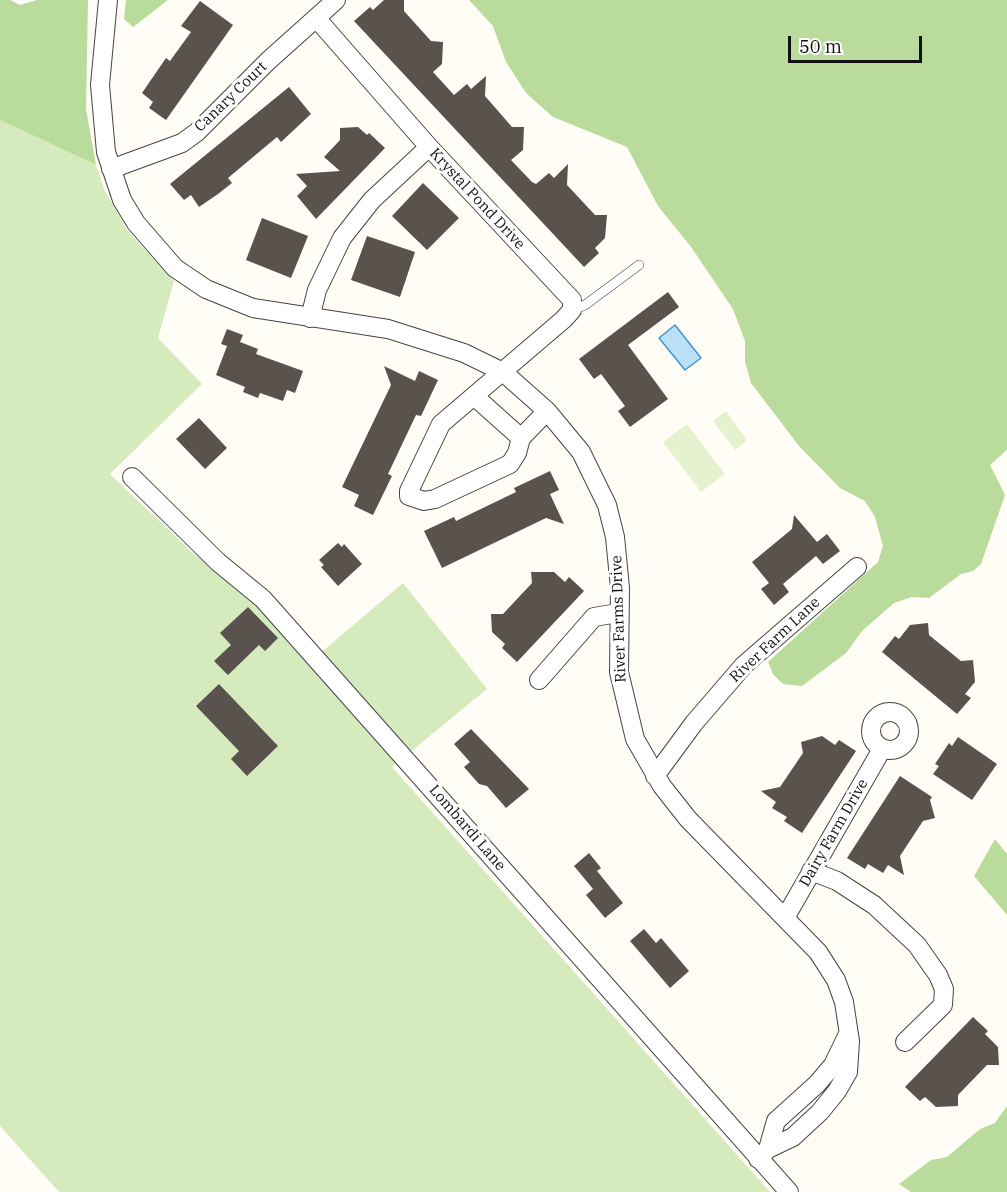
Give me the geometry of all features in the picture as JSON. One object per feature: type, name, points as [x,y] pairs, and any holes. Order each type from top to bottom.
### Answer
[{"type":"street","name":"River Farms Drive","points":[[108,0],[100,64],[99,103],[111,169],[122,200],[135,223],[175,268],[206,289],[232,301],[274,313],[404,334],[464,353],[503,372],[547,411],[580,452],[607,505],[618,562],[619,672],[635,739],[655,776],[688,819],[818,952],[836,980],[844,1002],[851,1058],[848,1072],[828,1103],[793,1137],[763,1154]]},
{"type":"street","name":"Canary Court","points":[[111,169],[182,143],[197,132],[268,61],[336,0]]},
{"type":"street","name":"Krystal Pond Drive","points":[[317,19],[429,147],[568,293],[572,300],[572,310]]},
{"type":"street","points":[[310,318],[317,290],[342,238],[372,200],[429,147]]},
{"type":"street","points":[[547,411],[521,438],[517,453],[510,464],[435,499],[424,501],[409,496],[441,424],[564,320],[572,310]]},
{"type":"street","points":[[474,396],[521,438]]},
{"type":"street","name":"Lombardi Lane","points":[[132,477],[218,562],[263,599],[763,1154],[789,1192]]},
{"type":"street","name":"River Farm Lane","points":[[655,776],[694,723],[744,666],[856,567]]},
{"type":"street","points":[[539,680],[594,617],[618,613]]},
{"type":"street","name":"Dairy Farm Drive","points":[[785,918],[882,749]]},
{"type":"street","points":[[811,872],[837,881],[874,905],[916,945],[938,975],[944,988],[943,1005],[905,1042]]},
{"type":"lane","points":[[572,310],[585,305],[639,265]]},
{"type":"green space","points":[[0,0],[10,0],[20,5],[37,0],[88,0],[86,109],[96,165],[0,120]]},
{"type":"green space","points":[[126,0],[168,0],[133,27],[124,19]]},
{"type":"green space","points":[[469,0],[1007,0],[1007,450],[990,465],[1005,495],[981,564],[973,571],[961,574],[929,598],[912,597],[894,603],[862,631],[846,653],[802,686],[783,684],[773,674],[768,662],[878,562],[883,546],[875,517],[865,501],[840,488],[799,446],[751,383],[745,362],[745,341],[733,309],[691,247],[658,206],[627,147],[553,117],[526,93],[506,62],[493,26]]},
{"type":"green space","points":[[0,120],[96,165],[105,191],[127,230],[174,281],[158,338],[202,384],[110,474],[193,553],[259,604],[311,661],[403,583],[487,689],[392,767],[770,1192],[59,1192],[0,1126]]},
{"type":"green space","points":[[726,411],[747,440],[735,450],[713,421]]},
{"type":"green space","points":[[687,424],[725,474],[701,492],[663,442]]},
{"type":"green space","points":[[995,839],[1007,854],[1007,915],[974,876]]},
{"type":"green space","points":[[1007,1106],[1007,1192],[911,1192],[899,1184],[931,1160],[947,1157],[980,1129],[995,1123]]},
{"type":"water","points":[[675,325],[701,358],[685,370],[659,338]]},
{"type":"building","points":[[384,0],[404,0],[404,11],[431,41],[443,42],[442,64],[433,72],[454,95],[467,84],[471,89],[486,76],[485,96],[512,127],[524,127],[523,150],[511,160],[532,182],[536,184],[549,173],[554,178],[568,164],[567,185],[595,215],[607,215],[605,238],[595,248],[599,253],[584,267],[354,21],[370,7],[373,10]]},
{"type":"building","points":[[200,1],[233,25],[166,120],[149,108],[153,102],[142,93],[166,58],[170,61],[191,32],[181,26]]},
{"type":"building","points":[[289,87],[311,114],[281,142],[277,137],[228,178],[232,183],[199,207],[191,195],[184,200],[170,184]]},
{"type":"building","points":[[358,127],[367,135],[369,133],[385,148],[316,219],[297,196],[307,186],[296,174],[340,171],[324,157],[340,140],[340,128]]},
{"type":"building","points":[[423,183],[459,218],[427,250],[392,216]]},
{"type":"building","points":[[262,218],[308,236],[291,278],[246,260]]},
{"type":"building","points":[[367,236],[415,252],[400,297],[351,280]]},
{"type":"building","points":[[668,292],[679,307],[628,345],[668,399],[630,427],[618,411],[625,406],[601,374],[594,379],[579,359]]},
{"type":"building","points":[[227,329],[243,335],[240,342],[258,349],[256,354],[303,371],[295,393],[287,390],[283,401],[260,393],[258,398],[243,392],[245,387],[216,375],[227,346],[221,344]]},
{"type":"building","points":[[384,366],[415,381],[419,371],[438,380],[421,416],[416,415],[388,474],[392,476],[373,515],[354,506],[359,495],[342,487],[391,385]]},
{"type":"building","points":[[199,418],[227,448],[205,469],[176,439]]},
{"type":"building","points":[[550,471],[559,490],[550,494],[564,524],[546,518],[442,568],[424,531],[454,517],[456,521],[516,492],[514,488]]},
{"type":"building","points":[[794,515],[817,542],[827,534],[840,551],[823,564],[816,556],[783,584],[789,592],[774,605],[761,589],[769,583],[752,562],[792,529]]},
{"type":"building","points":[[338,543],[342,547],[344,544],[362,564],[338,586],[321,567],[324,565],[319,560]]},
{"type":"building","points":[[531,572],[554,572],[565,582],[569,577],[584,591],[517,662],[502,648],[505,644],[492,632],[491,614],[503,614],[532,583]]},
{"type":"building","points":[[248,607],[278,638],[265,651],[259,645],[228,675],[214,661],[231,645],[220,633]]},
{"type":"building","points":[[928,623],[929,635],[961,661],[973,660],[975,682],[965,694],[971,698],[957,714],[882,652],[895,636],[899,639],[910,625]]},
{"type":"building","points":[[219,684],[278,746],[247,776],[231,759],[239,751],[196,706]]},
{"type":"building","points":[[471,729],[529,789],[506,808],[487,786],[479,784],[464,767],[470,762],[454,744]]},
{"type":"building","points":[[822,736],[835,745],[839,740],[856,751],[802,833],[784,821],[787,817],[772,808],[776,802],[761,791],[780,787],[803,753],[801,742]]},
{"type":"building","points":[[958,737],[997,764],[972,800],[933,774],[939,766],[935,764],[949,743],[952,746]]},
{"type":"building","points":[[900,776],[932,797],[930,800],[935,818],[923,821],[900,856],[904,875],[888,865],[883,873],[868,864],[865,869],[847,858]]},
{"type":"building","points":[[589,853],[601,868],[597,871],[623,903],[605,918],[586,895],[593,889],[574,866]]},
{"type":"building","points":[[644,929],[656,943],[661,938],[689,971],[670,988],[630,941]]},
{"type":"building","points":[[973,1017],[988,1031],[985,1034],[998,1047],[999,1065],[987,1065],[958,1095],[958,1106],[936,1107],[925,1097],[920,1101],[905,1087]]}]
